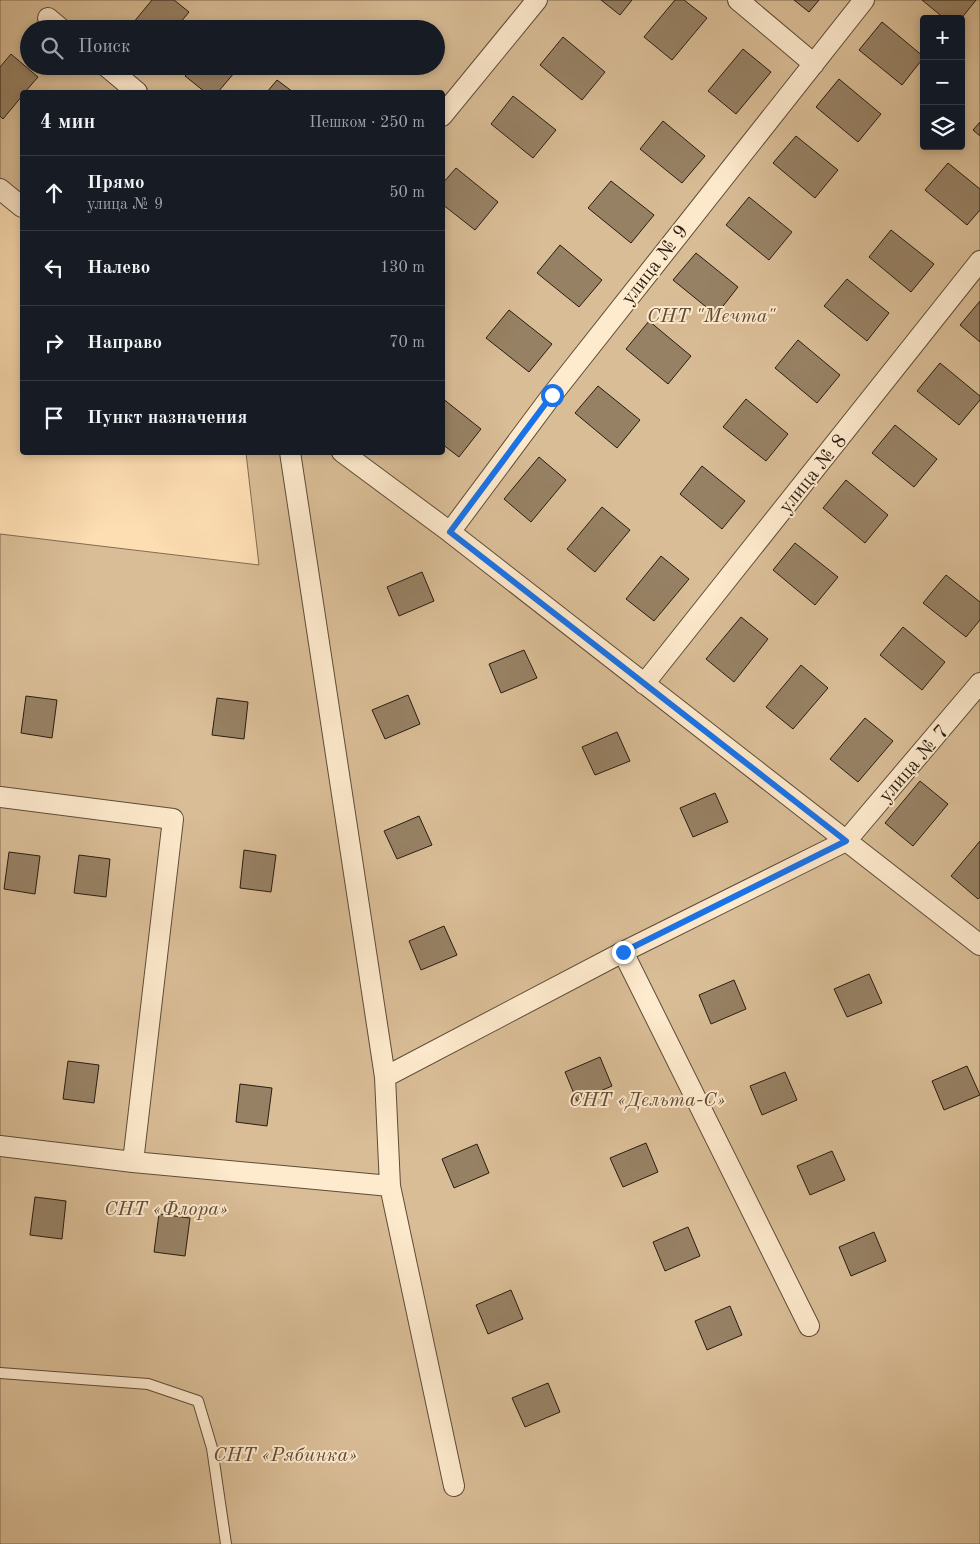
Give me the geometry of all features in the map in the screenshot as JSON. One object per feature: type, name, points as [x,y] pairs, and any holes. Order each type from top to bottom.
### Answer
[{"type":"street","points":[[445,112],[537,0]]},
{"type":"street","points":[[738,0],[814,64]]},
{"type":"street","name":"улица № 9","points":[[450,532],[552,395],[864,0]]},
{"type":"street","points":[[117,75],[135,90]]},
{"type":"street","points":[[0,189],[20,205]]},
{"type":"street","name":"улица № 8","points":[[644,684],[980,261]]},
{"type":"street","points":[[290,455],[385,1077],[390,1186],[454,1486]]},
{"type":"street","points":[[346,455],[450,532],[980,945]]},
{"type":"street","name":"улица № 7","points":[[846,841],[980,683]]},
{"type":"street","points":[[0,797],[173,820],[133,1162]]},
{"type":"street","points":[[385,1077],[623,952],[846,841]]},
{"type":"street","points":[[623,952],[809,1326]]},
{"type":"street","points":[[0,1146],[133,1162],[390,1186]]},
{"type":"lane","points":[[0,1373],[148,1384],[198,1401],[212,1448],[226,1544]]},
{"type":"green space","points":[[0,0],[980,0],[980,1544],[0,1544],[0,534],[259,565],[246,455],[445,455],[445,90],[20,90],[20,205],[0,189]]},
{"type":"building","points":[[152,0],[174,0],[189,12],[182,20],[135,20]]},
{"type":"building","points":[[601,0],[632,0],[620,15]]},
{"type":"building","points":[[675,0],[684,0],[707,18],[672,60],[644,37]]},
{"type":"building","points":[[794,0],[819,0],[809,12]]},
{"type":"building","points":[[922,0],[976,0],[964,15],[940,15]]},
{"type":"building","points":[[882,22],[920,54],[920,62],[902,85],[859,50]]},
{"type":"building","points":[[563,37],[605,72],[582,100],[540,65]]},
{"type":"building","points":[[743,49],[771,72],[736,114],[708,91]]},
{"type":"building","points":[[11,54],[20,62],[20,75],[36,75],[38,77],[27,90],[20,90],[20,98],[3,119],[0,116],[0,67]]},
{"type":"building","points":[[232,75],[220,90],[202,90],[185,76]]},
{"type":"building","points":[[839,79],[881,114],[858,142],[816,107]]},
{"type":"building","points":[[277,80],[290,90],[269,90]]},
{"type":"building","points":[[513,96],[556,130],[533,158],[491,124]]},
{"type":"building","points":[[663,121],[705,156],[682,183],[640,149]]},
{"type":"building","points":[[980,122],[980,136],[973,130]]},
{"type":"building","points":[[796,136],[838,170],[815,198],[773,163]]},
{"type":"building","points":[[948,163],[980,189],[980,210],[967,225],[925,190]]},
{"type":"building","points":[[456,168],[498,202],[475,230],[445,206],[445,181]]},
{"type":"building","points":[[611,181],[654,215],[631,243],[588,208]]},
{"type":"building","points":[[749,197],[792,232],[769,260],[726,225]]},
{"type":"building","points":[[891,230],[934,264],[911,292],[869,257]]},
{"type":"building","points":[[560,245],[602,280],[579,307],[537,273]]},
{"type":"building","points":[[696,253],[738,287],[716,315],[673,280]]},
{"type":"building","points":[[847,279],[889,313],[867,341],[824,306]]},
{"type":"building","points":[[980,301],[980,342],[960,325]]},
{"type":"building","points":[[509,310],[552,344],[529,372],[486,338]]},
{"type":"building","points":[[649,321],[691,356],[668,384],[626,349]]},
{"type":"building","points":[[798,340],[840,375],[817,403],[775,368]]},
{"type":"building","points":[[940,363],[980,396],[980,400],[959,425],[917,391]]},
{"type":"building","points":[[598,386],[640,420],[617,448],[575,413]]},
{"type":"building","points":[[746,399],[788,434],[766,461],[723,427]]},
{"type":"building","points":[[445,400],[481,429],[459,457],[445,446]]},
{"type":"building","points":[[895,425],[937,459],[914,487],[872,453]]},
{"type":"building","points":[[539,457],[566,480],[531,522],[504,499]]},
{"type":"building","points":[[702,466],[745,501],[722,529],[680,494]]},
{"type":"building","points":[[846,480],[888,515],[865,543],[823,508]]},
{"type":"building","points":[[602,507],[630,530],[595,572],[567,549]]},
{"type":"building","points":[[795,543],[838,577],[815,605],[773,570]]},
{"type":"building","points":[[661,556],[689,579],[654,621],[626,599]]},
{"type":"building","points":[[422,572],[434,601],[399,616],[387,587]]},
{"type":"building","points":[[946,575],[980,602],[980,620],[966,637],[923,603]]},
{"type":"building","points":[[741,617],[768,639],[734,682],[706,659]]},
{"type":"building","points":[[903,627],[945,662],[922,690],[880,655]]},
{"type":"building","points":[[524,650],[537,678],[501,693],[489,664]]},
{"type":"building","points":[[801,665],[828,688],[793,729],[766,707]]},
{"type":"building","points":[[408,695],[420,724],[385,739],[372,710]]},
{"type":"building","points":[[26,696],[57,700],[52,738],[21,733]]},
{"type":"building","points":[[217,698],[248,702],[244,739],[212,735]]},
{"type":"building","points":[[865,718],[893,741],[858,782],[830,759]]},
{"type":"building","points":[[617,732],[630,761],[595,775],[582,747]]},
{"type":"building","points":[[920,781],[948,804],[913,846],[885,823]]},
{"type":"building","points":[[715,793],[728,822],[693,837],[680,808]]},
{"type":"building","points":[[419,816],[432,845],[397,859],[384,831]]},
{"type":"building","points":[[980,841],[980,897],[978,899],[951,876]]},
{"type":"building","points":[[244,850],[276,855],[271,892],[240,888]]},
{"type":"building","points":[[9,852],[40,856],[35,894],[4,889]]},
{"type":"building","points":[[79,855],[110,859],[106,897],[74,893]]},
{"type":"building","points":[[444,926],[457,955],[421,970],[409,941]]},
{"type":"building","points":[[869,974],[882,1003],[847,1017],[834,989]]},
{"type":"building","points":[[734,980],[746,1009],[711,1024],[699,995]]},
{"type":"building","points":[[600,1057],[612,1086],[577,1101],[565,1072]]},
{"type":"building","points":[[68,1061],[99,1065],[94,1103],[63,1099]]},
{"type":"building","points":[[967,1066],[980,1095],[944,1110],[932,1081]]},
{"type":"building","points":[[785,1072],[797,1100],[762,1115],[750,1086]]},
{"type":"building","points":[[240,1084],[272,1088],[267,1126],[236,1122]]},
{"type":"building","points":[[646,1143],[658,1172],[623,1187],[610,1158]]},
{"type":"building","points":[[477,1144],[489,1173],[454,1188],[442,1159]]},
{"type":"building","points":[[832,1151],[845,1180],[810,1195],[797,1166]]},
{"type":"building","points":[[35,1197],[66,1201],[62,1239],[30,1235]]},
{"type":"building","points":[[159,1214],[190,1218],[185,1256],[154,1252]]},
{"type":"building","points":[[688,1227],[700,1256],[665,1271],[653,1242]]},
{"type":"building","points":[[874,1232],[886,1261],[851,1276],[839,1247]]},
{"type":"building","points":[[511,1290],[523,1319],[488,1334],[476,1305]]},
{"type":"building","points":[[730,1306],[742,1335],[707,1350],[695,1321]]},
{"type":"building","points":[[548,1383],[560,1412],[525,1427],[512,1398]]},
{"type":"route","points":[[552,395],[450,532],[846,841],[623,952]]},
{"type":"park label","name":"СНТ \"Мечта\"","points":[[711,315]]},
{"type":"park label","name":"СНТ «Дельта-С»","points":[[647,1099]]},
{"type":"park label","name":"СНТ «Флора»","points":[[166,1208]]},
{"type":"park label","name":"СНТ «Рябинка»","points":[[285,1454]]}]
